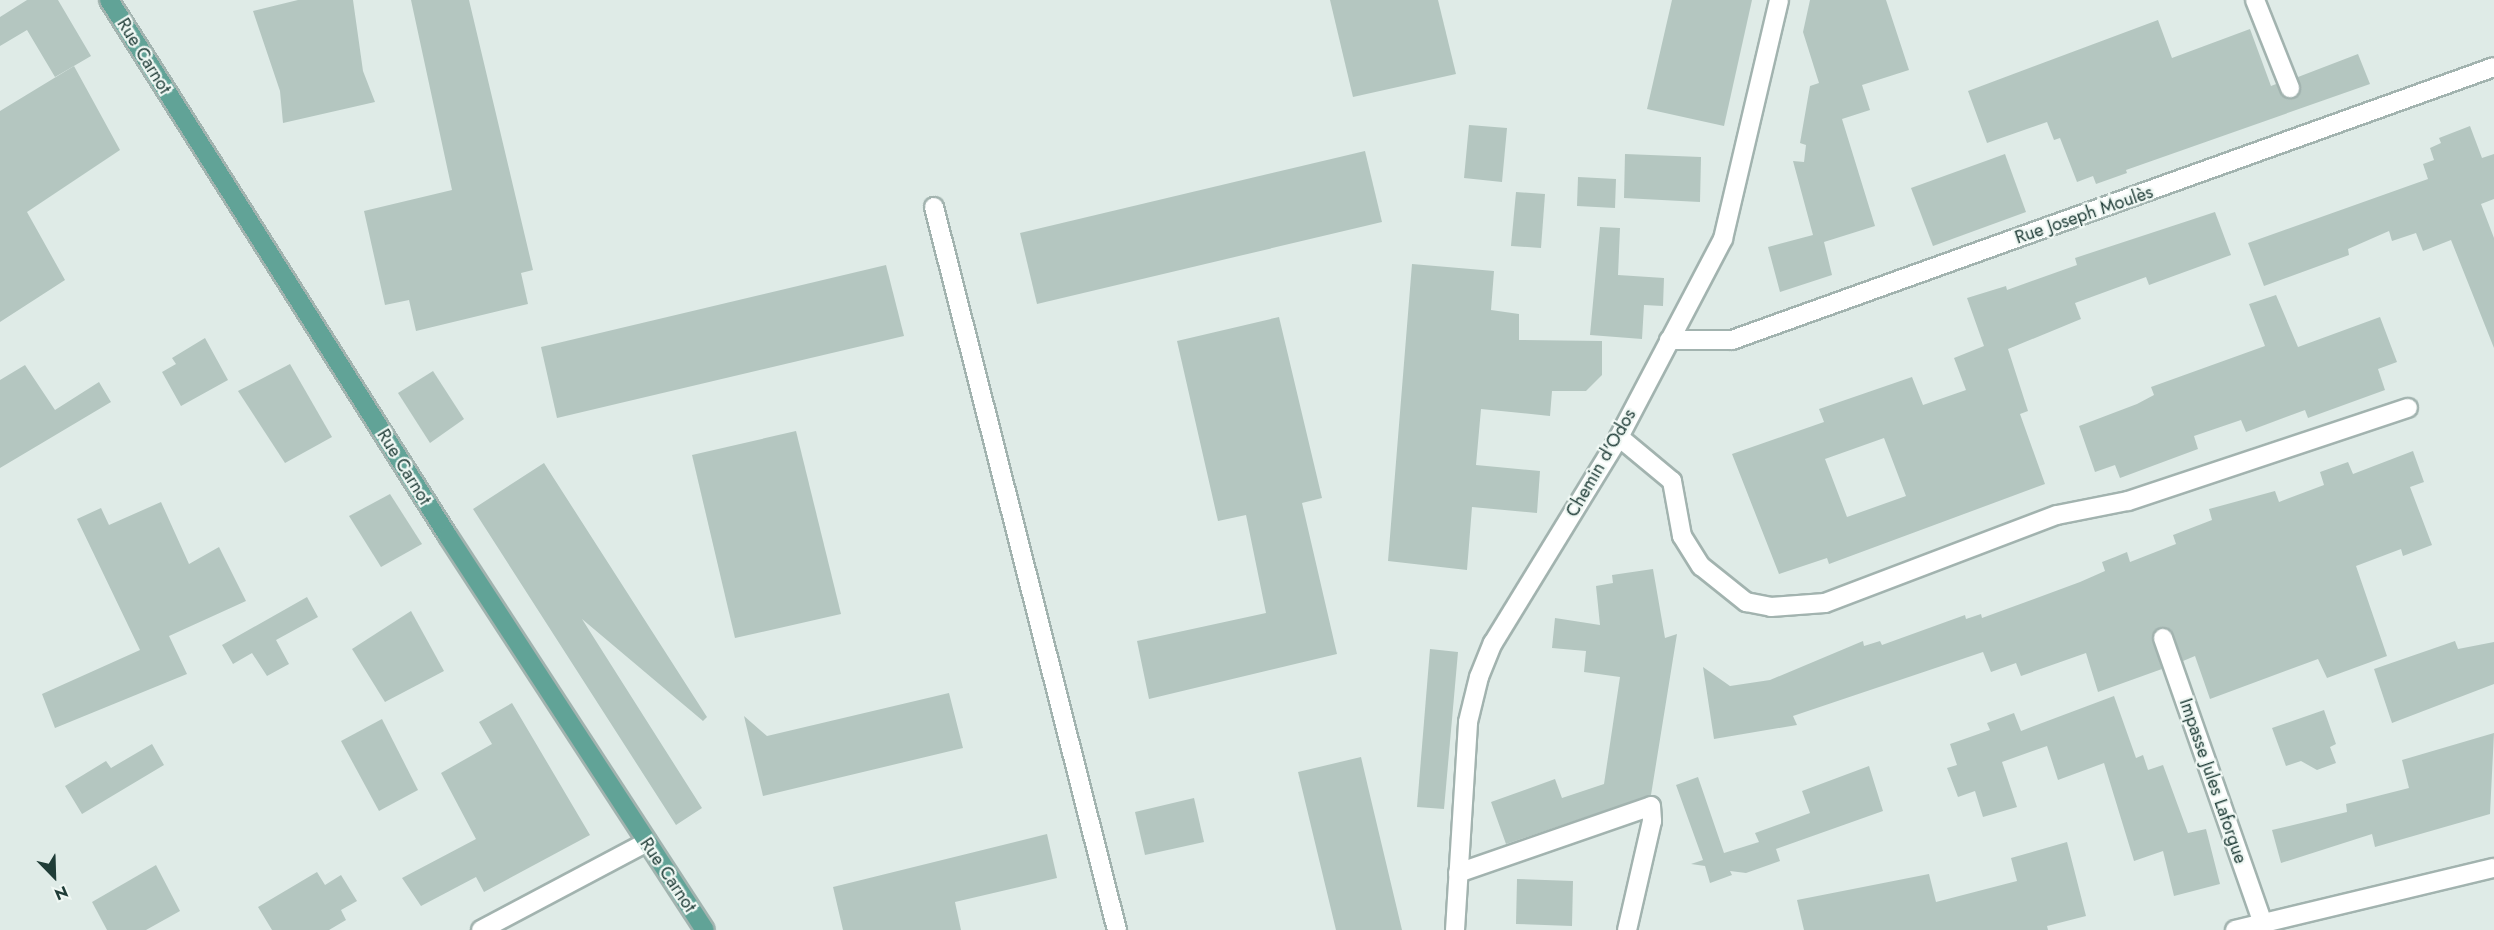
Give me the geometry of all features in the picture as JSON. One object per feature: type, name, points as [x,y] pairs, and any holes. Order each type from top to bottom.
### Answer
[{"type":"main road","name":"Rue Carnot","points":[[109,0],[705,930]]},
{"type":"street","name":"Chemin d'Odos","points":[[1455,930],[1468,722],[1479,677],[1493,643],[1619,437],[1723,239],[1779,0]]},
{"type":"street","points":[[2255,0],[2290,88]]},
{"type":"street","name":"Rue Joseph Moulès","points":[[1669,340],[1732,340],[2494,67]]},
{"type":"street","points":[[934,207],[1117,930]]},
{"type":"street","points":[[1619,437],[1672,481],[1682,536],[1701,566],[1746,602],[1771,607],[1825,603],[2057,515],[2128,501],[2408,408]]},
{"type":"street","name":"Impasse Jules Laforgue","points":[[2163,638],[2263,923]]},
{"type":"street","points":[[1458,873],[1651,806],[1652,821],[1627,930]]},
{"type":"street","points":[[481,930],[647,842]]},
{"type":"street","points":[[2235,930],[2494,868]]},
{"type":"building","points":[[27,0],[58,0],[91,56],[55,77],[27,30],[0,46],[0,17]]},
{"type":"building","points":[[298,0],[353,0],[363,71],[375,102],[283,123],[280,91],[253,11]]},
{"type":"building","points":[[411,0],[469,0],[533,270],[521,273],[528,304],[416,331],[409,300],[385,305],[364,211],[452,190]]},
{"type":"building","points":[[1330,0],[1438,0],[1456,74],[1353,97]]},
{"type":"building","points":[[1672,0],[1752,0],[1724,126],[1647,109]]},
{"type":"building","points":[[1810,0],[1886,0],[1909,70],[1862,85],[1870,110],[1842,119],[1875,226],[1824,242],[1832,275],[1780,292],[1768,247],[1813,235],[1793,161],[1804,162],[1806,145],[1800,143],[1810,86],[1819,83],[1803,32]]},
{"type":"building","points":[[2158,20],[2172,58],[2250,29],[2271,86],[2276,84],[2288,99],[2299,94],[2298,77],[2358,54],[2370,84],[2126,170],[2127,173],[2096,184],[2093,176],[2077,182],[2060,138],[2054,140],[2047,122],[1987,143],[1968,91]]},
{"type":"building","points":[[74,66],[120,150],[27,212],[65,280],[0,322],[0,111]]},
{"type":"building","points":[[1469,125],[1507,128],[1502,182],[1464,178]]},
{"type":"building","points":[[2470,126],[2482,158],[2494,154],[2494,199],[2481,204],[2494,238],[2494,348],[2451,240],[2423,251],[2416,233],[2392,241],[2389,231],[2348,249],[2349,255],[2264,286],[2248,243],[2428,179],[2423,164],[2434,160],[2430,148],[2441,143],[2439,138]]},
{"type":"building","points":[[1365,151],[1382,222],[1037,304],[1020,233]]},
{"type":"building","points":[[1625,154],[1701,157],[1700,202],[1624,198]]},
{"type":"building","points":[[2005,154],[2026,212],[1933,246],[1911,188]]},
{"type":"building","points":[[1578,177],[1616,179],[1615,208],[1577,206]]},
{"type":"building","points":[[1516,192],[1545,194],[1541,248],[1511,246]]},
{"type":"building","points":[[2215,212],[2231,255],[2149,285],[2146,277],[2075,303],[2081,319],[2008,349],[2028,411],[2020,414],[2045,484],[1829,564],[1827,558],[1779,574],[1732,454],[1824,422],[1819,409],[1912,377],[1923,405],[1966,390],[1954,358],[1984,346],[1967,298],[2006,286],[2007,290],[2077,265],[2075,258]],"holes":[[[1884,438],[1906,496],[1847,517],[1825,459]]]},
{"type":"building","points":[[1600,227],[1620,228],[1618,275],[1664,278],[1663,306],[1644,305],[1642,339],[1590,335]]},
{"type":"building","points":[[1412,264],[1494,271],[1491,310],[1519,314],[1519,340],[1602,341],[1602,375],[1586,391],[1552,391],[1550,416],[1481,409],[1476,465],[1540,471],[1537,513],[1472,507],[1467,570],[1388,561]]},
{"type":"building","points":[[886,265],[904,336],[557,418],[541,347]]},
{"type":"building","points":[[2276,295],[2298,347],[2380,317],[2397,362],[2378,369],[2385,390],[2308,418],[2305,410],[2246,432],[2241,420],[2194,436],[2198,449],[2120,478],[2115,465],[2095,472],[2079,426],[2137,404],[2154,395],[2151,387],[2265,346],[2249,304]]},
{"type":"building","points":[[1279,317],[1322,498],[1302,503],[1337,654],[1149,699],[1137,641],[1266,613],[1246,515],[1218,521],[1177,341]]},
{"type":"building","points":[[205,338],[228,380],[181,406],[162,372],[176,364],[172,358]]},
{"type":"building","points":[[290,364],[332,437],[285,463],[238,391]]},
{"type":"building","points":[[25,365],[55,410],[99,382],[111,402],[0,468],[0,380]]},
{"type":"building","points":[[433,371],[464,419],[430,443],[398,393]]},
{"type":"building","points":[[796,431],[841,614],[735,638],[692,455]]},
{"type":"building","points":[[2413,451],[2424,482],[2410,487],[2432,545],[2403,556],[2401,549],[2356,566],[2387,656],[2327,678],[2318,659],[2210,699],[2195,656],[2183,661],[2171,630],[2160,627],[2152,637],[2162,669],[2098,692],[2086,653],[2021,676],[2016,663],[1991,672],[1983,652],[1793,716],[1797,725],[1714,739],[1703,667],[1730,686],[1770,680],[1863,641],[1864,646],[1880,641],[1882,645],[1965,615],[1966,619],[1981,614],[1982,618],[2105,571],[2102,562],[2127,552],[2130,562],[2176,544],[2173,535],[2212,520],[2209,509],[2275,491],[2279,502],[2324,485],[2320,472],[2348,462],[2353,474]]},
{"type":"building","points":[[544,463],[707,717],[703,721],[582,619],[702,808],[676,825],[473,509]]},
{"type":"building","points":[[390,494],[422,544],[381,567],[349,516]]},
{"type":"building","points":[[161,502],[189,564],[219,547],[246,601],[169,636],[187,674],[55,728],[42,694],[140,650],[77,519],[101,508],[109,525]]},
{"type":"building","points":[[1653,569],[1665,638],[1677,634],[1651,795],[1506,844],[1491,802],[1555,779],[1562,798],[1604,784],[1620,677],[1584,672],[1586,651],[1552,648],[1555,618],[1600,625],[1596,586],[1613,583],[1612,575]]},
{"type":"building","points":[[307,597],[318,617],[276,640],[289,664],[267,676],[252,653],[233,664],[222,645]]},
{"type":"building","points":[[411,611],[444,671],[385,702],[352,649]]},
{"type":"building","points":[[2455,641],[2458,649],[2494,642],[2494,684],[2392,723],[2374,669]]},
{"type":"building","points":[[1430,649],[1458,652],[1444,809],[1417,807]]},
{"type":"building","points":[[949,693],[963,748],[763,796],[744,716],[767,736]]},
{"type":"building","points":[[2114,696],[2136,758],[2143,755],[2148,770],[2163,765],[2188,833],[2206,829],[2220,884],[2174,896],[2163,851],[2134,861],[2104,763],[2058,780],[2047,746],[2002,762],[2017,807],[1983,817],[1975,791],[1958,797],[1947,768],[1957,765],[1950,744],[1990,730],[1987,723],[2014,713],[2021,731]]},
{"type":"building","points":[[512,703],[590,835],[484,892],[476,877],[421,906],[402,878],[476,839],[441,773],[492,744],[479,722]]},
{"type":"building","points":[[2324,710],[2336,744],[2330,747],[2336,763],[2317,770],[2301,761],[2286,766],[2272,728]]},
{"type":"building","points":[[382,719],[418,790],[379,811],[341,741]]},
{"type":"building","points":[[2494,733],[2490,814],[2375,847],[2372,834],[2281,863],[2272,830],[2347,812],[2346,804],[2409,788],[2402,760]]},
{"type":"building","points":[[152,744],[164,765],[82,814],[65,786],[106,761],[111,768]]},
{"type":"building","points":[[1361,757],[1402,930],[1336,930],[1298,772]]},
{"type":"building","points":[[1869,766],[1883,811],[1776,849],[1780,861],[1746,873],[1730,871],[1732,875],[1710,883],[1705,866],[1691,864],[1703,860],[1676,785],[1698,777],[1724,853],[1759,842],[1755,833],[1810,813],[1802,791]]},
{"type":"building","points":[[1194,798],[1204,842],[1145,855],[1135,812]]},
{"type":"building","points":[[1047,834],[1057,878],[955,902],[961,930],[843,930],[833,887]]},
{"type":"building","points":[[2067,842],[2086,916],[2047,926],[2048,930],[1804,930],[1797,900],[1929,874],[1936,902],[2017,881],[2011,858]]},
{"type":"building","points":[[156,865],[180,911],[146,930],[107,930],[92,902]]},
{"type":"building","points":[[317,872],[325,885],[341,875],[357,901],[341,910],[346,920],[329,930],[272,930],[258,907]]},
{"type":"building","points":[[1517,879],[1573,881],[1572,926],[1516,924]]}]
